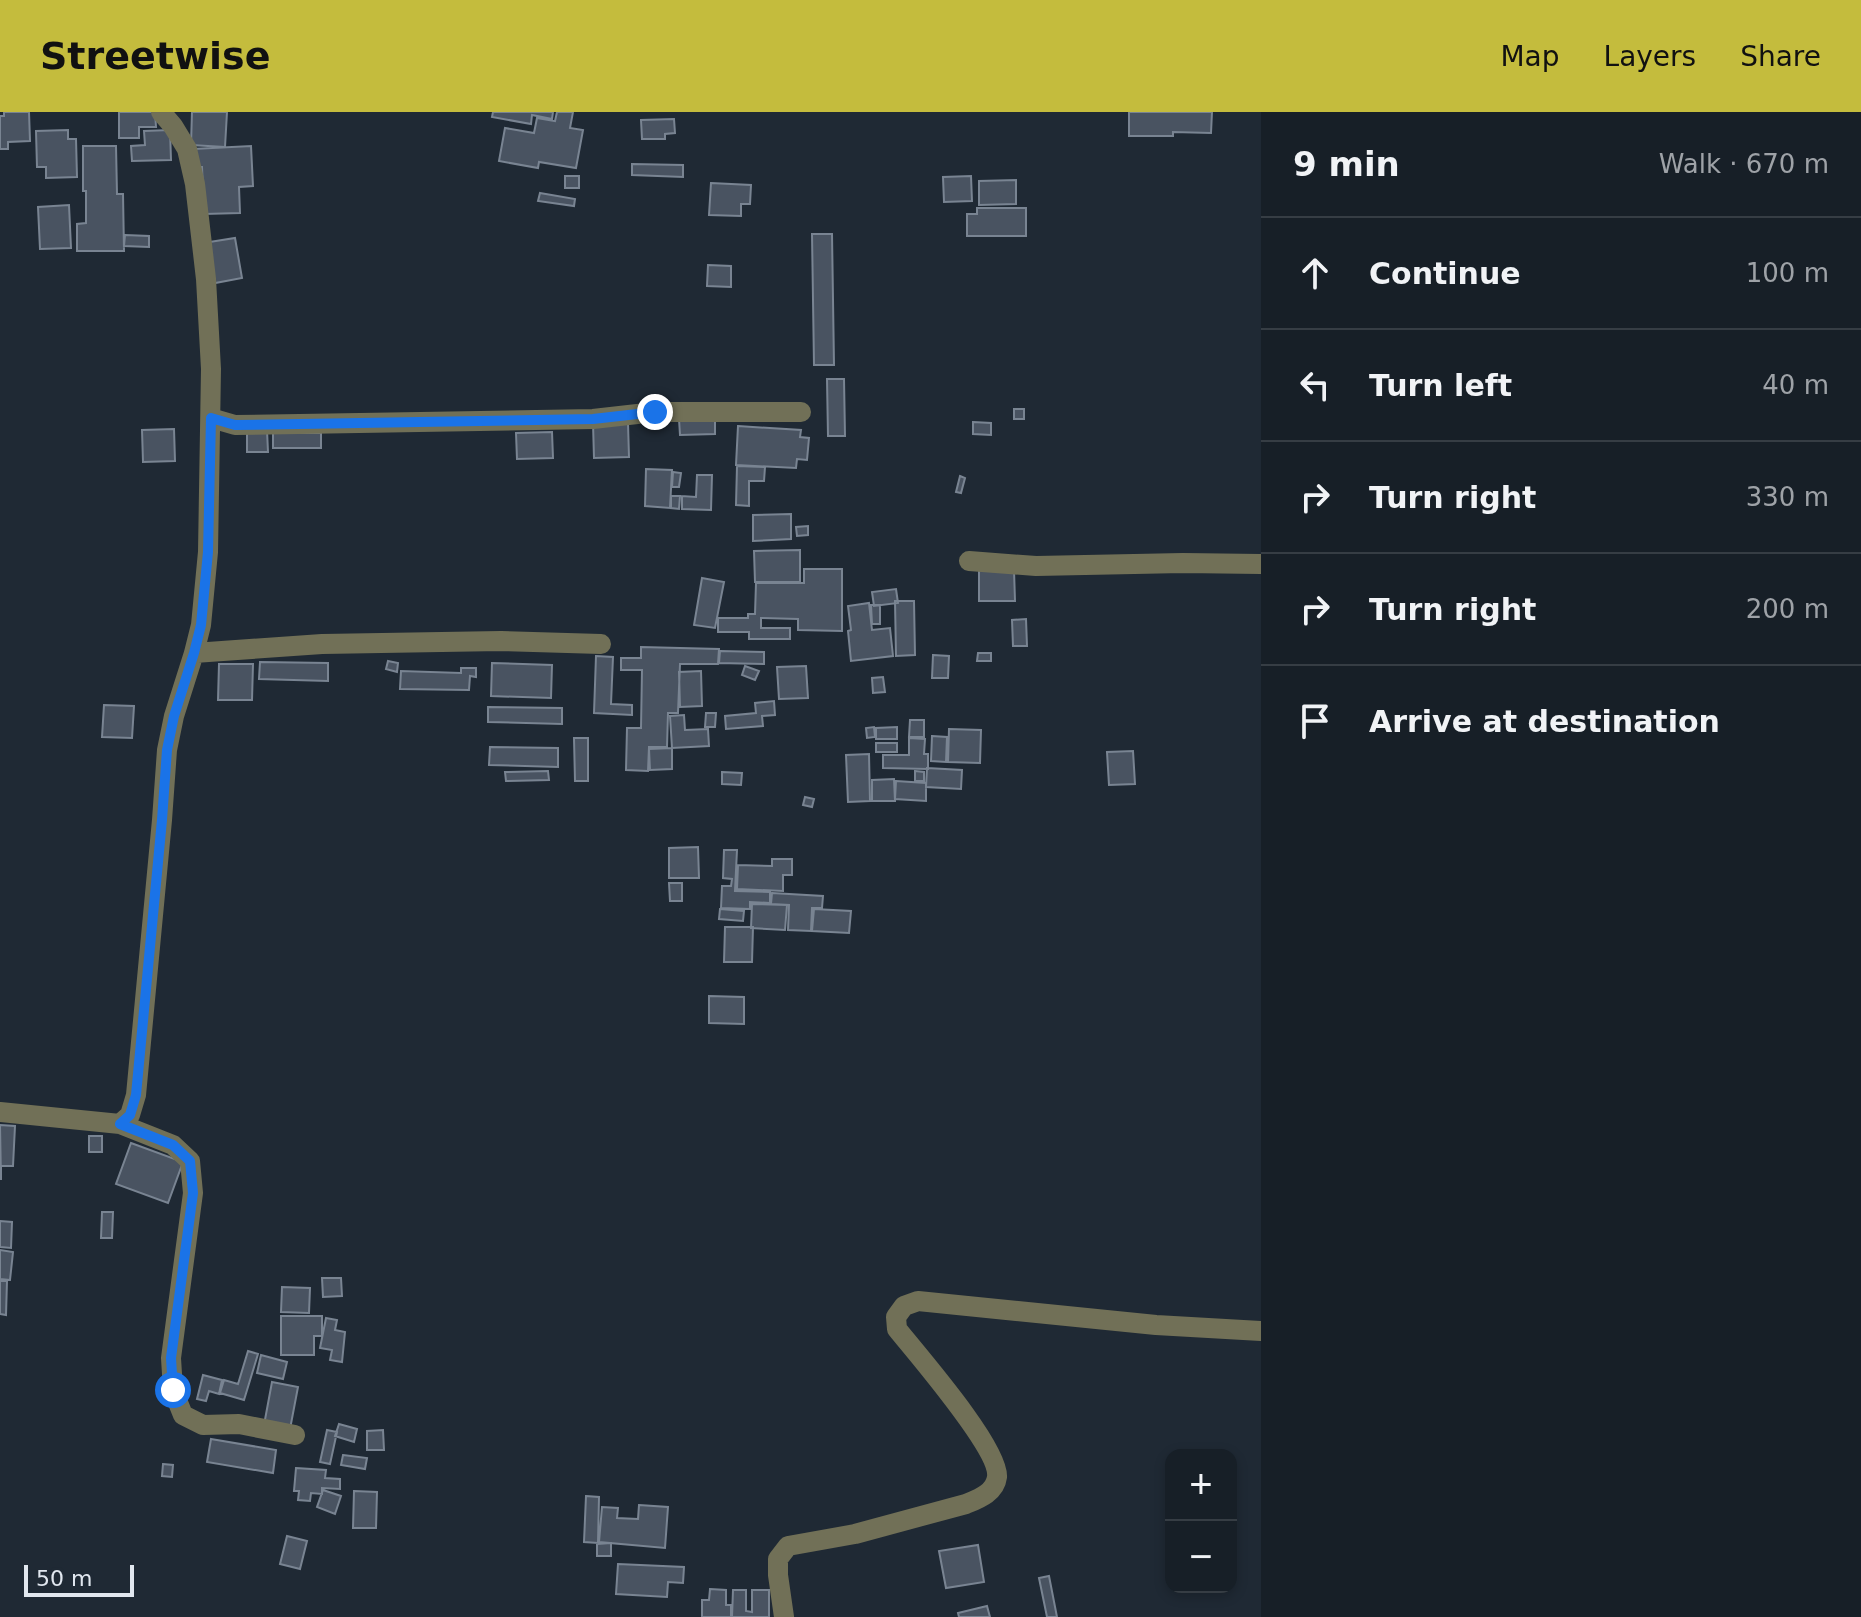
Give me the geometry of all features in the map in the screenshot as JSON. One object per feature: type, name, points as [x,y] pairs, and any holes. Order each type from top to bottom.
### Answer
[{"type":"street","points":[[120,1124],[130,1115],[136,1095],[167,750],[201,625],[208,552],[211,369],[206,279],[195,184],[187,149],[161,112]]},
{"type":"street","points":[[211,418],[235,425],[593,419],[655,412],[801,412]]},
{"type":"street","points":[[969,561],[1036,566],[1261,564]]},
{"type":"street","points":[[194,653],[337,644],[501,641],[601,644]]},
{"type":"street","points":[[0,1112],[120,1124],[173,1145],[190,1161],[193,1193],[171,1358],[173,1390],[183,1415],[203,1425],[239,1424],[295,1435]]},
{"type":"street","points":[[784,1617],[778,1559],[788,1546],[855,1534],[966,1504],[983,1497],[995,1486],[998,1474],[988,1450],[958,1406],[897,1329],[896,1317],[904,1306],[918,1301],[1156,1325],[1261,1331]]},
{"type":"building","points":[[4,112],[29,112],[30,141],[8,142],[8,149],[0,149],[0,116],[4,116]]},
{"type":"building","points":[[119,112],[155,112],[156,127],[139,127],[139,138],[119,138]]},
{"type":"building","points":[[192,112],[227,112],[225,147],[191,145]]},
{"type":"building","points":[[493,112],[553,112],[552,119],[532,115],[531,124],[492,117]]},
{"type":"building","points":[[557,112],[573,112],[570,128],[583,130],[576,168],[539,162],[538,168],[499,161],[505,128],[534,133],[537,118],[555,121]]},
{"type":"building","points":[[1129,112],[1212,112],[1211,133],[1129,136]]},
{"type":"building","points":[[674,119],[675,133],[665,134],[665,139],[642,139],[641,120]]},
{"type":"building","points":[[68,130],[68,139],[76,139],[77,177],[46,178],[46,167],[37,167],[36,131]]},
{"type":"building","points":[[170,130],[171,160],[132,161],[131,146],[145,145],[144,131]]},
{"type":"building","points":[[83,146],[116,146],[117,194],[123,194],[124,251],[77,251],[77,224],[86,223]]},
{"type":"building","points":[[251,146],[253,186],[239,187],[240,213],[204,214],[202,167],[194,167],[193,149]]},
{"type":"building","points":[[632,164],[683,165],[683,177],[632,175]]},
{"type":"building","points":[[565,176],[579,176],[579,188],[565,188]]},
{"type":"building","points":[[971,176],[972,201],[944,202],[943,177]]},
{"type":"building","points":[[1016,180],[1016,204],[979,205],[979,181]]},
{"type":"building","points":[[711,183],[751,185],[750,204],[741,204],[741,216],[709,215]]},
{"type":"building","points":[[540,193],[575,199],[574,206],[538,201]]},
{"type":"building","points":[[69,205],[71,248],[40,249],[38,207]]},
{"type":"building","points":[[977,208],[1026,208],[1026,236],[967,236],[967,214],[977,214]]},
{"type":"building","points":[[812,234],[832,234],[834,365],[814,365]]},
{"type":"building","points":[[125,235],[149,236],[149,247],[124,246]]},
{"type":"building","points":[[235,238],[242,278],[210,284],[203,243]]},
{"type":"building","points":[[708,265],[731,266],[731,287],[707,286]]},
{"type":"building","points":[[827,379],[844,379],[845,436],[828,436]]},
{"type":"building","points":[[1014,409],[1024,409],[1024,419],[1014,419]]},
{"type":"building","points":[[715,418],[715,434],[680,435],[679,419]]},
{"type":"building","points":[[973,422],[991,423],[991,435],[973,434]]},
{"type":"building","points":[[593,423],[628,423],[629,457],[594,458]]},
{"type":"building","points":[[738,426],[801,430],[800,437],[809,438],[807,460],[797,459],[796,468],[736,465]]},
{"type":"building","points":[[174,429],[175,461],[143,462],[142,430]]},
{"type":"building","points":[[267,430],[268,452],[247,452],[247,431]]},
{"type":"building","points":[[552,432],[553,458],[517,459],[516,433]]},
{"type":"building","points":[[273,433],[321,433],[321,448],[273,448]]},
{"type":"building","points":[[737,466],[765,467],[764,481],[749,481],[749,506],[736,505]]},
{"type":"building","points":[[646,469],[672,470],[670,508],[645,506]]},
{"type":"building","points":[[673,472],[681,473],[679,487],[672,487]]},
{"type":"building","points":[[697,475],[712,475],[711,510],[682,509],[682,496],[696,497]]},
{"type":"building","points":[[960,476],[965,478],[961,493],[956,492]]},
{"type":"building","points":[[671,496],[680,496],[679,509],[671,508]]},
{"type":"building","points":[[791,514],[791,539],[753,541],[753,515]]},
{"type":"building","points":[[808,526],[808,535],[797,536],[796,527]]},
{"type":"building","points":[[800,550],[800,582],[755,582],[754,551]]},
{"type":"building","points":[[804,569],[842,569],[842,631],[798,630],[798,619],[761,618],[761,628],[790,628],[790,639],[749,639],[749,632],[718,632],[718,618],[748,618],[748,614],[755,614],[756,583],[804,583]]},
{"type":"building","points":[[979,570],[1014,570],[1015,601],[979,601]]},
{"type":"building","points":[[702,578],[724,582],[715,628],[694,625]]},
{"type":"building","points":[[896,589],[898,603],[874,606],[872,592]]},
{"type":"building","points":[[895,601],[914,601],[915,655],[896,656]]},
{"type":"building","points":[[869,603],[872,630],[890,628],[893,656],[851,661],[848,606]]},
{"type":"building","points":[[871,605],[880,605],[880,624],[872,624]]},
{"type":"building","points":[[1026,619],[1027,646],[1013,646],[1012,620]]},
{"type":"building","points":[[641,647],[719,649],[718,664],[680,664],[678,713],[668,713],[667,747],[649,747],[648,771],[626,770],[627,728],[641,728],[642,670],[621,670],[621,658],[641,658]]},
{"type":"building","points":[[720,651],[764,652],[764,664],[719,663]]},
{"type":"building","points":[[978,653],[991,653],[991,661],[977,661]]},
{"type":"building","points":[[933,655],[949,656],[948,678],[932,678]]},
{"type":"building","points":[[596,656],[613,657],[611,704],[632,705],[632,715],[594,713]]},
{"type":"building","points":[[388,661],[398,663],[397,672],[386,669]]},
{"type":"building","points":[[260,662],[328,663],[328,681],[259,679]]},
{"type":"building","points":[[492,663],[552,665],[551,698],[491,696]]},
{"type":"building","points":[[219,664],[253,664],[252,700],[218,700]]},
{"type":"building","points":[[745,666],[759,671],[755,680],[742,675]]},
{"type":"building","points":[[806,666],[808,698],[779,699],[777,667]]},
{"type":"building","points":[[461,668],[476,668],[476,677],[470,676],[469,690],[400,689],[401,671],[461,673]]},
{"type":"building","points":[[701,671],[702,706],[680,707],[679,672]]},
{"type":"building","points":[[883,677],[885,692],[873,693],[872,678]]},
{"type":"building","points":[[774,701],[775,715],[762,716],[763,726],[726,729],[725,716],[756,713],[755,703]]},
{"type":"building","points":[[104,705],[134,706],[132,738],[102,737]]},
{"type":"building","points":[[488,707],[562,708],[562,724],[488,722]]},
{"type":"building","points":[[706,713],[716,713],[715,727],[705,727]]},
{"type":"building","points":[[684,715],[685,730],[708,729],[709,746],[672,748],[670,716]]},
{"type":"building","points":[[910,720],[924,720],[924,737],[909,737]]},
{"type":"building","points":[[874,727],[875,737],[867,738],[866,728]]},
{"type":"building","points":[[897,727],[897,739],[876,739],[876,728]]},
{"type":"building","points":[[949,729],[981,730],[980,763],[948,762]]},
{"type":"building","points":[[932,736],[947,737],[946,762],[931,761]]},
{"type":"building","points":[[574,738],[588,738],[588,781],[575,781]]},
{"type":"building","points":[[909,738],[925,739],[924,754],[928,754],[928,769],[883,768],[883,755],[909,755]]},
{"type":"building","points":[[876,743],[897,743],[897,752],[876,752]]},
{"type":"building","points":[[490,747],[558,748],[558,767],[489,765]]},
{"type":"building","points":[[672,748],[672,769],[650,770],[649,749]]},
{"type":"building","points":[[1133,751],[1135,784],[1109,785],[1107,752]]},
{"type":"building","points":[[869,754],[870,801],[848,802],[846,755]]},
{"type":"building","points":[[927,768],[962,770],[961,789],[926,787]]},
{"type":"building","points":[[548,771],[549,780],[506,781],[505,772]]},
{"type":"building","points":[[915,771],[924,772],[924,781],[915,781]]},
{"type":"building","points":[[722,772],[742,773],[741,785],[722,784]]},
{"type":"building","points":[[894,779],[895,801],[872,801],[872,780]]},
{"type":"building","points":[[896,781],[926,783],[926,801],[895,799]]},
{"type":"building","points":[[805,797],[814,799],[812,807],[803,805]]},
{"type":"building","points":[[698,847],[699,878],[669,878],[669,848]]},
{"type":"building","points":[[724,850],[737,850],[735,891],[770,892],[770,903],[750,902],[750,909],[721,908],[722,886],[731,886],[732,879],[723,878]]},
{"type":"building","points":[[772,859],[792,859],[792,875],[783,875],[783,891],[737,889],[738,865],[772,866]]},
{"type":"building","points":[[669,883],[682,883],[682,901],[670,901]]},
{"type":"building","points":[[772,893],[823,896],[822,908],[812,908],[811,931],[788,930],[789,905],[771,904]]},
{"type":"building","points":[[752,904],[787,905],[785,930],[751,928]]},
{"type":"building","points":[[720,909],[744,911],[743,921],[719,919]]},
{"type":"building","points":[[814,909],[851,911],[849,933],[812,931]]},
{"type":"building","points":[[725,927],[753,927],[752,962],[724,962]]},
{"type":"building","points":[[709,996],[744,997],[744,1024],[709,1023]]},
{"type":"building","points":[[0,1125],[15,1126],[13,1166],[1,1166],[1,1180]]},
{"type":"building","points":[[89,1136],[102,1136],[102,1152],[89,1152]]},
{"type":"building","points":[[131,1143],[183,1162],[168,1203],[116,1184]]},
{"type":"building","points":[[102,1212],[113,1212],[112,1238],[101,1238]]},
{"type":"building","points":[[0,1221],[12,1222],[11,1248],[0,1247]]},
{"type":"building","points":[[0,1250],[13,1252],[10,1280],[0,1279]]},
{"type":"building","points":[[322,1278],[341,1278],[342,1296],[323,1297]]},
{"type":"building","points":[[0,1281],[7,1281],[6,1315],[0,1314]]},
{"type":"building","points":[[282,1287],[310,1288],[309,1313],[281,1312]]},
{"type":"building","points":[[281,1316],[322,1316],[322,1336],[314,1336],[314,1355],[281,1355]]},
{"type":"building","points":[[326,1318],[337,1320],[335,1330],[345,1332],[342,1362],[330,1360],[332,1350],[320,1348]]},
{"type":"building","points":[[248,1351],[258,1354],[244,1400],[220,1393],[224,1380],[238,1384]]},
{"type":"building","points":[[261,1355],[287,1362],[283,1379],[257,1373]]},
{"type":"building","points":[[203,1375],[222,1380],[219,1394],[209,1391],[206,1401],[197,1399]]},
{"type":"building","points":[[272,1382],[298,1387],[290,1429],[264,1425]]},
{"type":"building","points":[[339,1424],[357,1429],[354,1442],[335,1436]]},
{"type":"building","points":[[327,1430],[337,1432],[330,1464],[320,1462]]},
{"type":"building","points":[[383,1430],[384,1450],[367,1450],[367,1431]]},
{"type":"building","points":[[211,1439],[276,1450],[273,1473],[207,1462]]},
{"type":"building","points":[[343,1455],[367,1458],[365,1469],[341,1465]]},
{"type":"building","points":[[163,1464],[173,1465],[172,1477],[162,1476]]},
{"type":"building","points":[[296,1468],[326,1470],[325,1478],[340,1479],[340,1489],[322,1488],[322,1494],[311,1493],[310,1501],[298,1500],[299,1491],[294,1491]]},
{"type":"building","points":[[323,1490],[341,1496],[335,1514],[317,1507]]},
{"type":"building","points":[[354,1491],[377,1492],[376,1528],[353,1528]]},
{"type":"building","points":[[586,1496],[599,1497],[598,1543],[584,1542]]},
{"type":"building","points":[[639,1505],[668,1507],[665,1548],[599,1542],[602,1507],[618,1508],[617,1518],[638,1519]]},
{"type":"building","points":[[287,1536],[307,1541],[300,1569],[280,1564]]},
{"type":"building","points":[[611,1543],[611,1556],[597,1556],[597,1544]]},
{"type":"building","points":[[978,1545],[984,1582],[946,1588],[939,1551]]},
{"type":"building","points":[[618,1564],[684,1567],[683,1583],[668,1582],[667,1597],[616,1594]]},
{"type":"building","points":[[1049,1576],[1057,1617],[1047,1617],[1039,1578]]},
{"type":"building","points":[[710,1589],[726,1590],[726,1605],[731,1605],[731,1617],[702,1617],[702,1600],[709,1600]]},
{"type":"building","points":[[733,1590],[746,1590],[746,1611],[752,1612],[752,1590],[769,1590],[769,1617],[732,1617]]},
{"type":"building","points":[[987,1606],[990,1617],[959,1617],[958,1613]]},
{"type":"route","points":[[173,1390],[171,1358],[193,1193],[190,1161],[173,1145],[120,1124],[130,1115],[136,1095],[167,750],[201,625],[208,552],[211,418],[235,425],[593,419],[655,412]]}]
